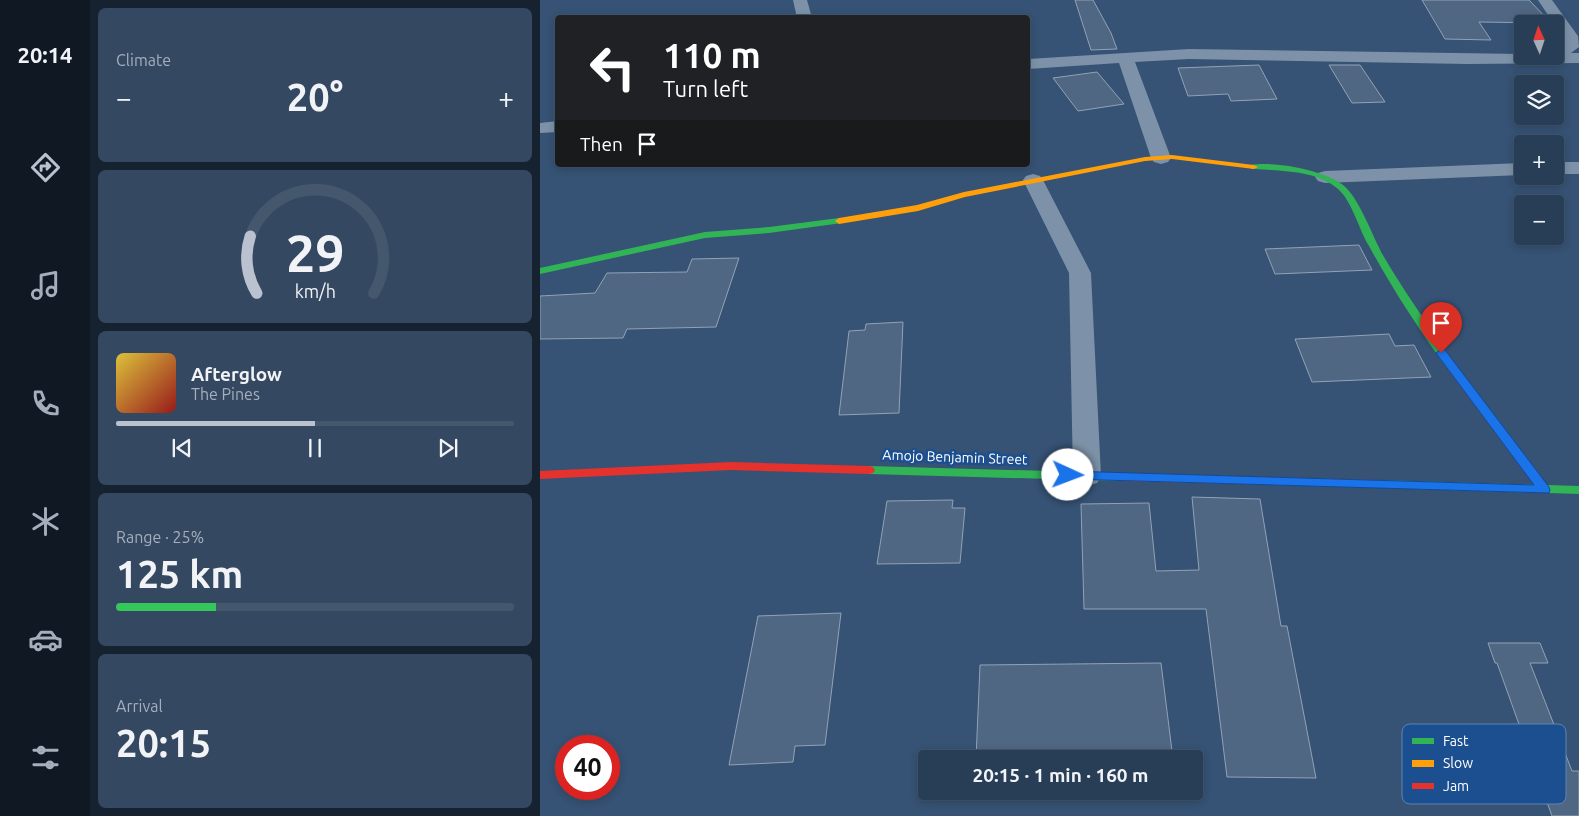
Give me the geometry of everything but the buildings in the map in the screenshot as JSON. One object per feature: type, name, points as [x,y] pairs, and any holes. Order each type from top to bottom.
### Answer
[{"type":"street","points":[[800,0],[804,15]]},
{"type":"street","points":[[1545,0],[1555,15]]},
{"type":"street","points":[[1564,27],[1570,36],[1570,47],[1564,50]]},
{"type":"street","points":[[1030,64],[1190,54],[1333,58],[1514,56]]},
{"type":"street","points":[[1124,57],[1161,158]]},
{"type":"street","points":[[1564,57],[1579,58]]},
{"type":"street","points":[[540,128],[555,126]]},
{"type":"street","points":[[540,271],[705,235],[846,220],[918,208],[964,194],[1145,159],[1172,158],[1246,167],[1294,170],[1325,176],[1514,169]]},
{"type":"street","points":[[1564,168],[1579,168]]},
{"type":"street","points":[[1325,176],[1343,188],[1371,244],[1418,321],[1544,490]]},
{"type":"street","points":[[1033,180],[1080,273],[1087,476]]},
{"type":"street","name":"Amojo Benjamin Street","points":[[540,475],[731,466],[1579,490]]},
{"type":"traffic: fast","points":[[1254,167],[1288,169],[1311,173],[1332,181],[1345,191],[1372,244],[1400,292],[1453,369]]},
{"type":"traffic: fast","points":[[540,271],[705,235],[769,230],[839,221]]},
{"type":"traffic: fast","points":[[869,470],[1121,477]]},
{"type":"traffic: fast","points":[[1380,484],[1579,490]]},
{"type":"traffic: slow","points":[[839,221],[918,208],[964,195],[1145,159],[1172,157],[1254,167]]},
{"type":"traffic: jam","points":[[1453,369],[1544,490]]},
{"type":"traffic: jam","points":[[540,475],[731,466],[869,470]]},
{"type":"traffic: jam","points":[[1121,477],[1380,484]]},
{"type":"route","points":[[1068,475],[1544,490],[1441,353]]}]
